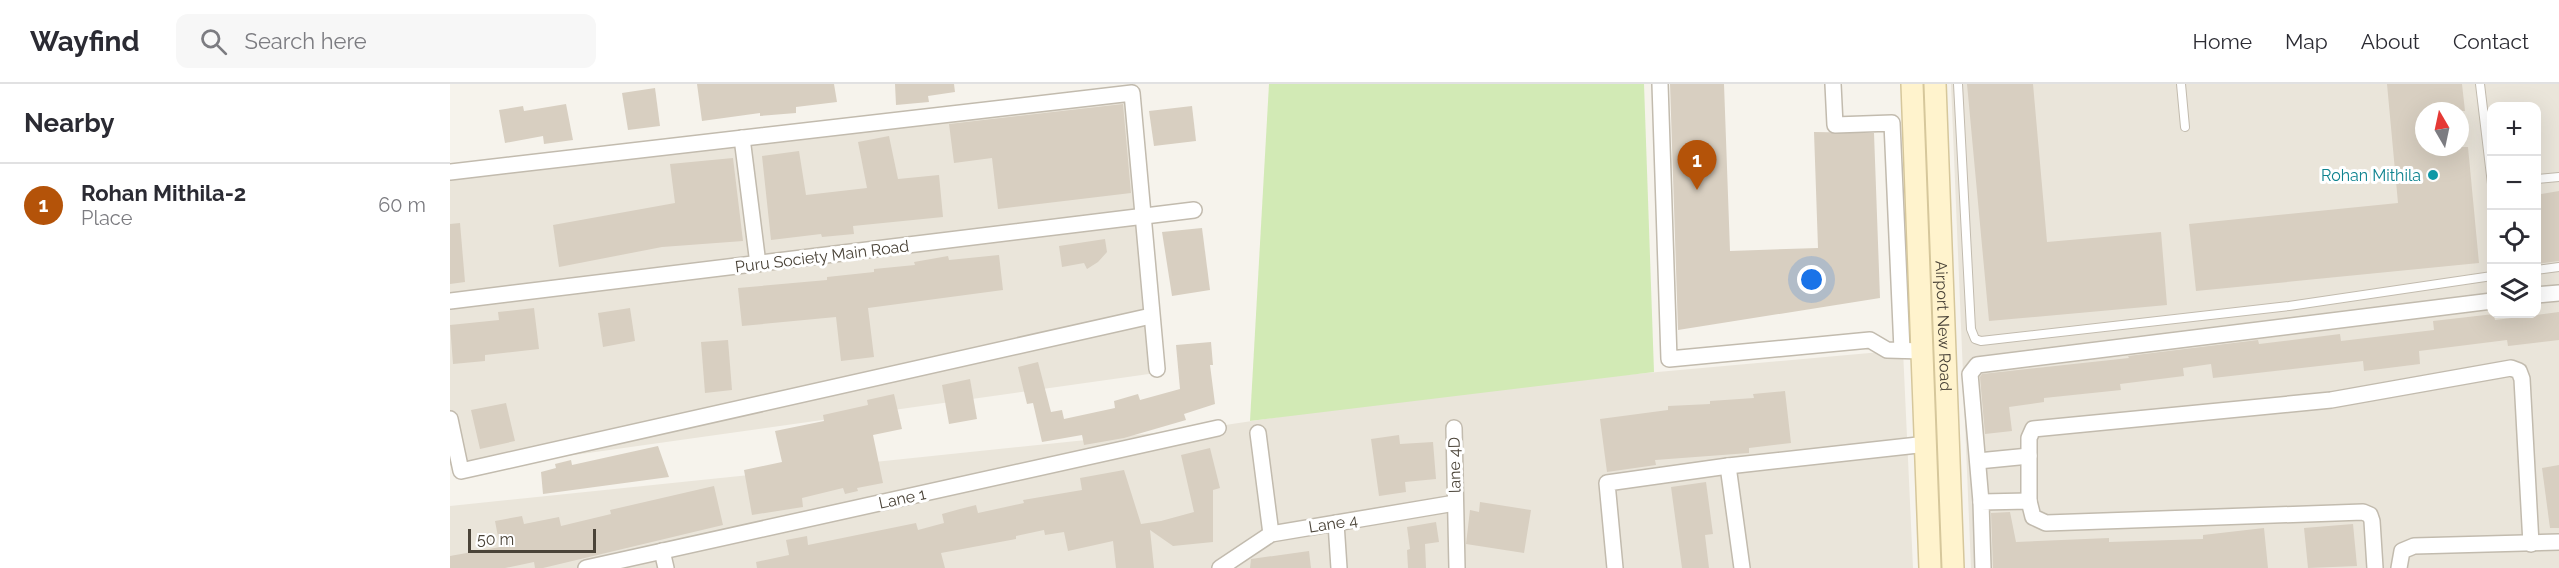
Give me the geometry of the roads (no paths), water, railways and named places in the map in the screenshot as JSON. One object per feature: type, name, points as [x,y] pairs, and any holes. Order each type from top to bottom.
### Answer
[{"type":"main road","name":"Airport New Road","points":[[1912,84],[1930,568]]},
{"type":"main road","name":"Airport New Road","points":[[1935,84],[1953,568]]},
{"type":"street","points":[[1660,84],[1669,359],[1870,340],[1887,350],[1923,351]]},
{"type":"street","points":[[1833,84],[1835,125],[1892,123],[1902,350]]},
{"type":"street","points":[[450,172],[1132,93],[1157,369]]},
{"type":"street","points":[[742,138],[758,264]]},
{"type":"street","name":"Puru Society Main Road","points":[[450,301],[1194,210]]},
{"type":"street","points":[[2541,295],[2559,293]]},
{"type":"street","points":[[1983,568],[1981,502],[1970,374],[1977,365],[2487,302]]},
{"type":"street","points":[[450,419],[460,471],[1151,316]]},
{"type":"street","points":[[2375,568],[2372,521],[2370,515],[2363,512],[2046,523],[2033,517],[2029,501],[2029,432],[2033,429],[2331,400],[2511,368],[2519,371],[2522,379],[2531,543]]},
{"type":"street","name":"Lane 1","points":[[586,568],[1218,428]]},
{"type":"street","name":"lane 4D","points":[[1454,428],[1456,568]]},
{"type":"street","points":[[1258,433],[1271,534]]},
{"type":"street","points":[[1615,568],[1607,483],[1728,466],[1927,444]]},
{"type":"street","points":[[1978,460],[2029,456]]},
{"type":"street","points":[[1728,466],[1742,568]]},
{"type":"street","points":[[1981,502],[2029,501]]},
{"type":"street","name":"Lane 4","points":[[1225,566],[1271,534],[1455,503]]},
{"type":"street","points":[[1336,523],[1339,568]]},
{"type":"street","points":[[2399,568],[2402,551],[2414,546],[2559,542]]},
{"type":"street","points":[[662,551],[666,568]]},
{"type":"lane","points":[[1958,84],[1971,329],[1975,339],[2289,306],[2487,277]]},
{"type":"lane","points":[[2181,84],[2185,127]]},
{"type":"lane","points":[[2480,84],[2488,156]]},
{"type":"lane","points":[[2541,179],[2559,177]]},
{"type":"lane","points":[[2541,269],[2559,267]]},
{"type":"place","name":"Rohan Mithila","points":[[2433,175]]},
{"type":"place","name":"Rohan Mithila-2","points":[[1697,190]]}]
